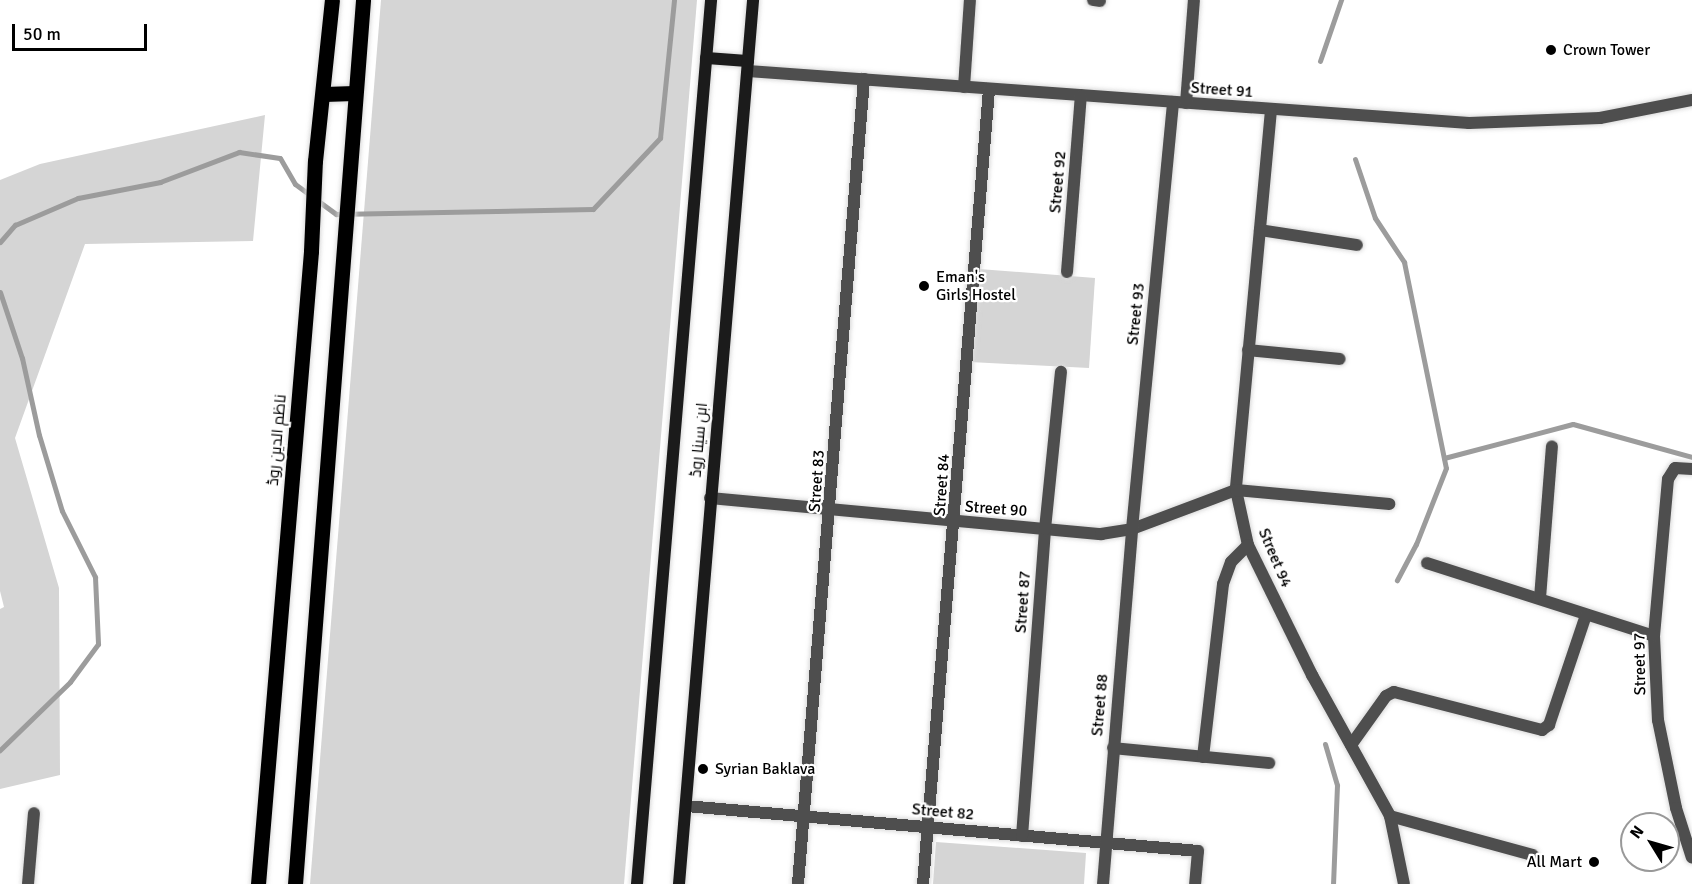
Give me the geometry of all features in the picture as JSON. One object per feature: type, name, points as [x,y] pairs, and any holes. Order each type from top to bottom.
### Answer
[{"type":"main road","name":"ناظم الدین روڈ","points":[[258,884],[312,251],[315,161],[324,94],[332,0]]},
{"type":"main road","points":[[295,884],[354,93],[363,0]]},
{"type":"main road","name":"ابن سینا روڈ","points":[[637,884],[711,0]]},
{"type":"main road","name":"ابن سینا روڈ","points":[[679,884],[753,0]]},
{"type":"main road","points":[[706,58],[748,66]]},
{"type":"main road","points":[[324,94],[354,93]]},
{"type":"street","points":[[964,87],[970,0]]},
{"type":"street","points":[[1094,0],[1100,1]]},
{"type":"street","name":"Street 93","points":[[1132,529],[1180,103],[1194,0]]},
{"type":"street","name":"Street 91","points":[[748,66],[864,79],[989,89],[1470,123],[1600,118],[1692,100]]},
{"type":"street","name":"Street 83","points":[[798,884],[831,510],[864,79]]},
{"type":"street","name":"Street 84","points":[[923,884],[956,522],[989,89]]},
{"type":"street","name":"Street 92","points":[[1067,272],[1081,96]]},
{"type":"street","name":"Street 94","points":[[1271,110],[1236,490],[1248,545],[1312,675],[1390,816],[1404,884]]},
{"type":"street","points":[[1260,230],[1357,245]]},
{"type":"street","points":[[1248,350],[1340,359]]},
{"type":"street","name":"Street 87","points":[[1022,836],[1045,529],[1061,372]]},
{"type":"street","points":[[1540,598],[1552,446]]},
{"type":"street","name":"Street 97","points":[[1692,469],[1675,468],[1668,479],[1654,636],[1658,720],[1676,808],[1692,858]]},
{"type":"street","points":[[1236,490],[1389,504]]},
{"type":"street","name":"Street 90","points":[[710,498],[1101,534],[1132,529],[1236,490]]},
{"type":"street","name":"Street 88","points":[[1103,884],[1132,529]]},
{"type":"street","points":[[1203,757],[1223,584],[1231,562],[1248,545]]},
{"type":"street","points":[[1427,563],[1654,636]]},
{"type":"street","points":[[1351,745],[1386,696],[1394,692],[1542,730],[1549,725],[1586,615]]},
{"type":"street","points":[[1113,748],[1269,763]]},
{"type":"street","name":"Street 82","points":[[686,806],[1198,851],[1195,884]]},
{"type":"street","points":[[28,884],[34,813]]},
{"type":"street","points":[[1390,816],[1533,855]]},
{"type":"shaded area","points":[[381,0],[697,0],[624,884],[310,884]]},
{"type":"shaded area","points":[[265,115],[253,241],[85,244],[15,438],[59,588],[60,775],[0,789],[0,609],[4,607],[0,591],[0,180],[40,164]]},
{"type":"shaded area","points":[[979,269],[1095,278],[1089,368],[970,362]]},
{"type":"shaded area","points":[[936,842],[1086,853],[1084,884],[933,884]]},
{"type":"waterway","points":[[0,242],[15,225],[78,198],[160,182],[239,152],[280,158],[295,184],[336,214],[593,209],[660,138],[674,0]]},
{"type":"waterway","points":[[1320,61],[1341,0]]},
{"type":"waterway","points":[[1355,159],[1375,218],[1404,262],[1446,468],[1416,544],[1397,580]]},
{"type":"waterway","points":[[0,292],[22,358],[39,435],[62,511],[95,577],[98,644],[70,682],[0,750]]},
{"type":"waterway","points":[[1444,458],[1573,424],[1692,457]]},
{"type":"waterway","points":[[1325,744],[1337,785],[1333,884]]},
{"type":"place","name":"Crown Tower","points":[[1551,50]]},
{"type":"place","name":"Eman's Girls Hostel","points":[[924,286]]},
{"type":"place","name":"Syrian Baklava","points":[[703,769]]},
{"type":"place","name":"All Mart","points":[[1594,862]]}]
